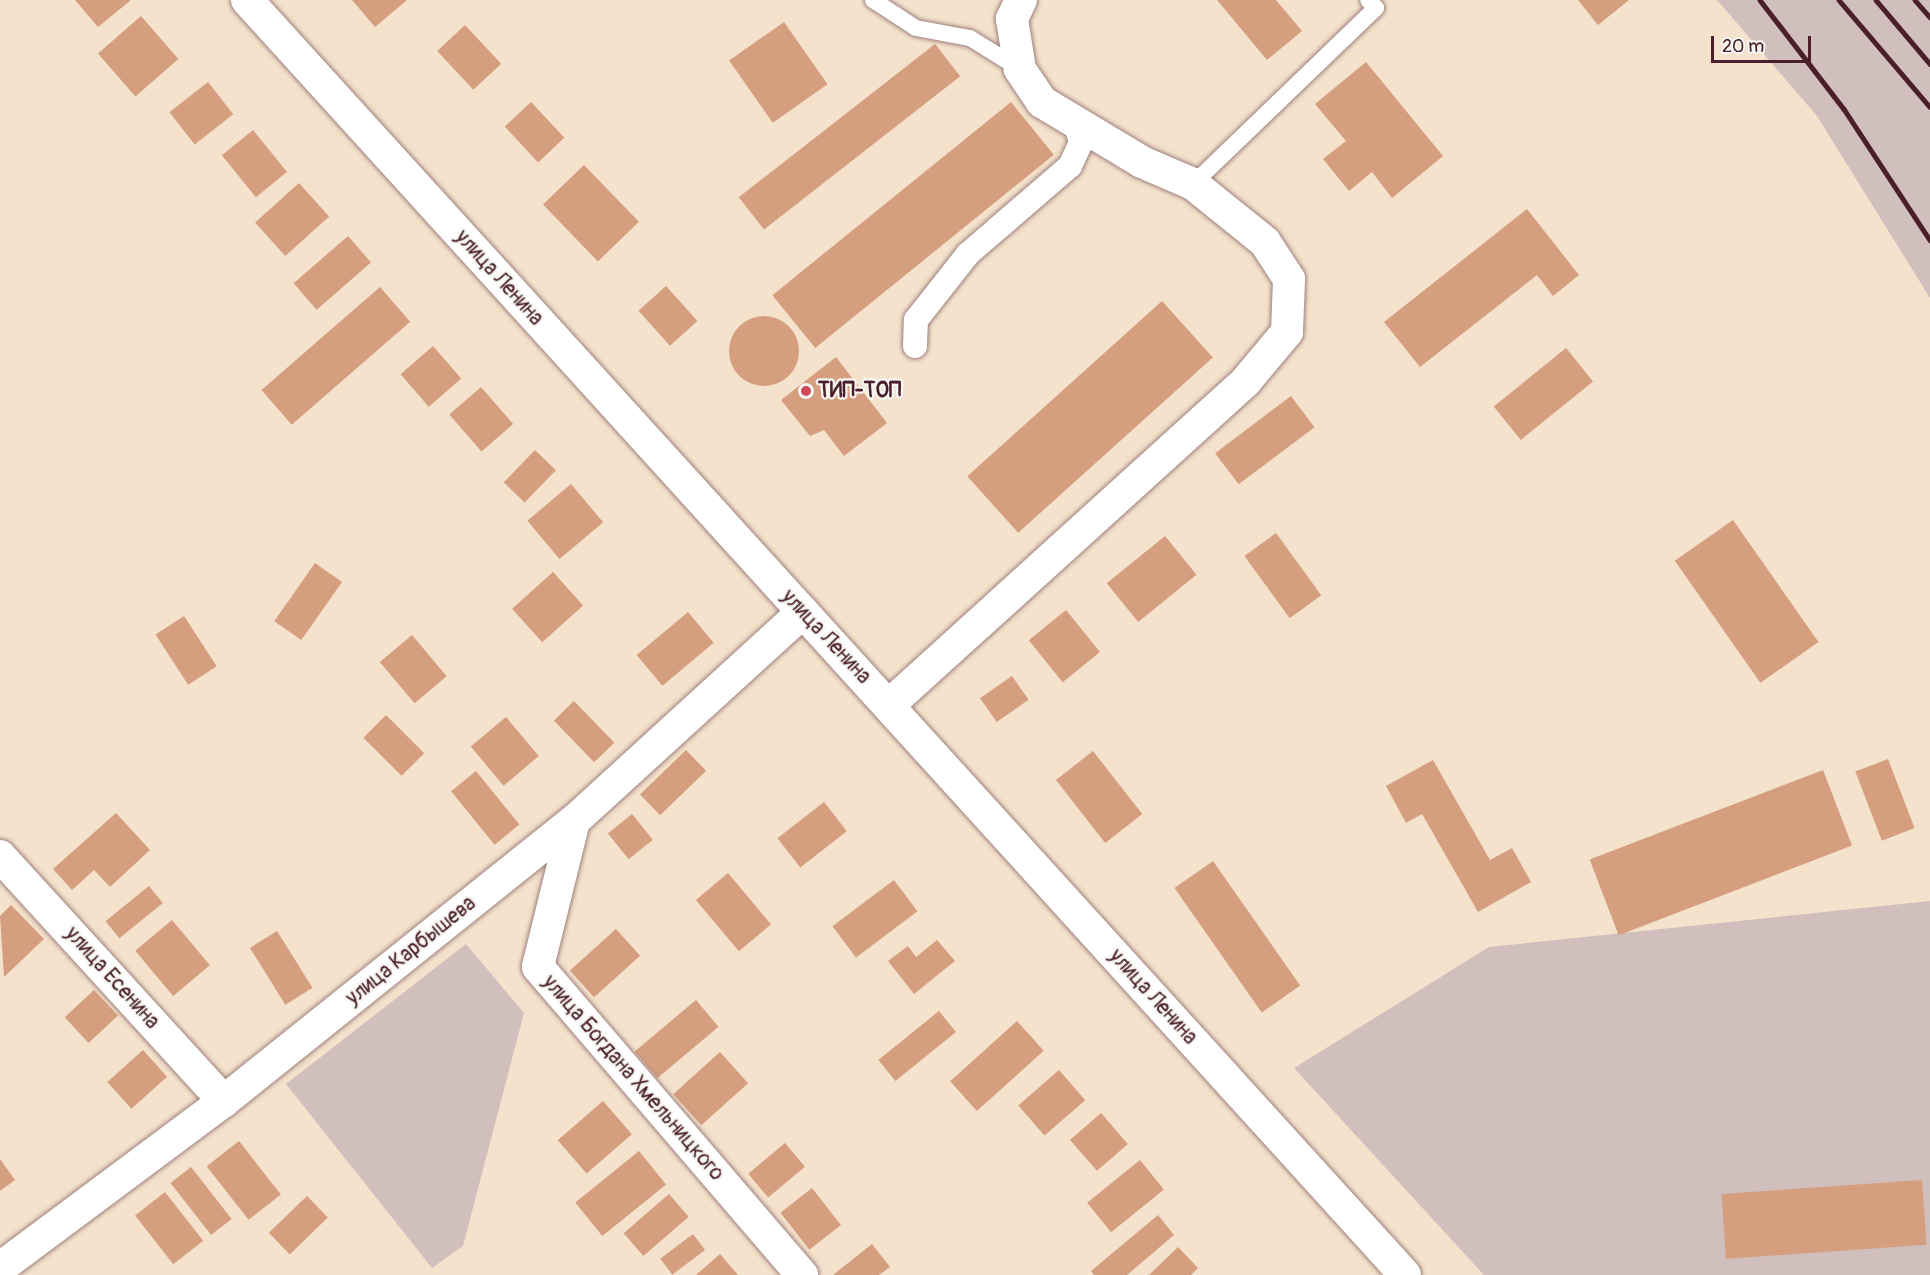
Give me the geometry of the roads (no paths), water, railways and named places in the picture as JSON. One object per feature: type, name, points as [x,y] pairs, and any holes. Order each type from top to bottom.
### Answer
[{"type":"street","name":"улица Ленина","points":[[247,0],[1405,1275]]},
{"type":"street","points":[[889,705],[1246,381],[1287,332],[1289,279],[1265,242],[1193,184],[1076,126],[1042,102],[1020,69],[1012,19],[1021,0]]},
{"type":"street","points":[[915,346],[916,320],[968,254],[1070,166],[1081,142],[1076,126]]},
{"type":"street","name":"улица Карбышева","points":[[0,1269],[224,1101],[574,821],[803,612]]},
{"type":"street","name":"улица Богдана Хмельницкого","points":[[574,821],[538,967],[802,1275]]},
{"type":"street","name":"улица Есенина","points":[[0,856],[224,1101]]},
{"type":"lane","points":[[873,0],[916,28],[970,38],[1020,69]]},
{"type":"lane","points":[[1193,184],[1376,8],[1368,0]]},
{"type":"railway","points":[[1760,0],[1844,109],[1930,240]]},
{"type":"railway","points":[[1839,0],[1930,107]]},
{"type":"railway","points":[[1876,0],[1930,64]]},
{"type":"railway","points":[[1915,0],[1930,17]]},
{"type":"place","name":"ТИП-ТОП","points":[[806,391]]}]
